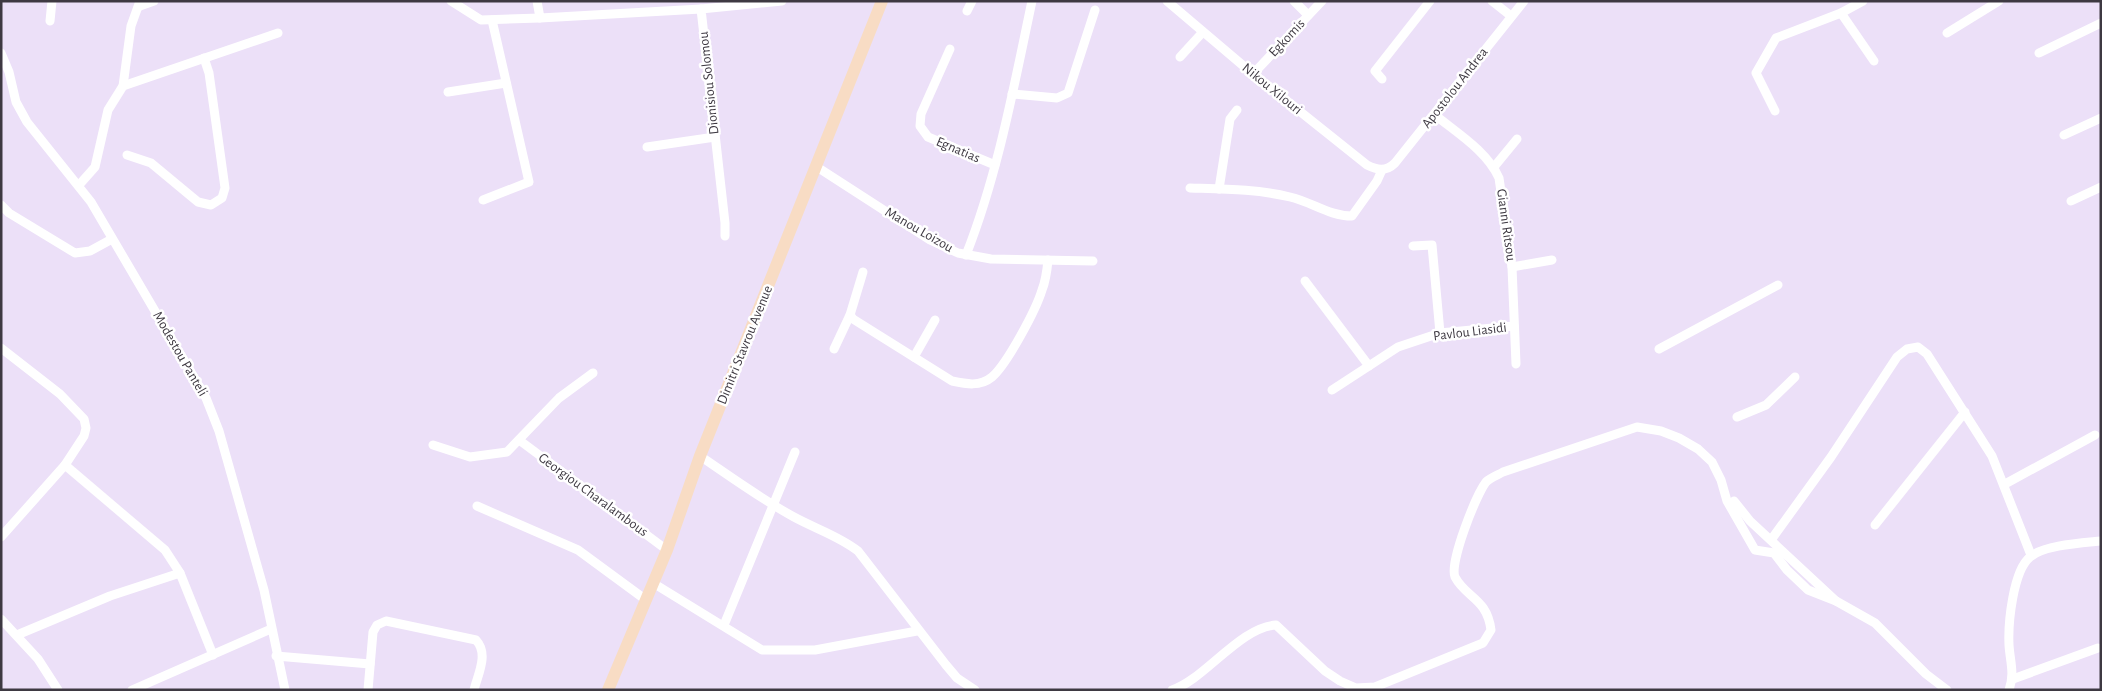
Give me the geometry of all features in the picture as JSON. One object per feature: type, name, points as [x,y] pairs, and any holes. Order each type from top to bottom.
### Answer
[{"type":"main road","name":"Dimitri Stavrou Avenue","points":[[608,690],[667,550],[700,456],[882,1]]},
{"type":"street","points":[[50,21],[52,1]]},
{"type":"street","points":[[79,185],[95,168],[108,110],[123,86],[131,26],[140,4],[154,1]]},
{"type":"street","points":[[451,1],[481,20],[701,9],[782,1]]},
{"type":"street","points":[[537,1],[540,18]]},
{"type":"street","points":[[630,1],[631,12]]},
{"type":"street","points":[[967,11],[972,1]]},
{"type":"street","name":"Egnatias","points":[[966,255],[986,199],[1012,94],[1032,1]]},
{"type":"street","name":"Nikou Xilouri","points":[[1167,1],[1202,33],[1367,165],[1382,170]]},
{"type":"street","points":[[1294,1],[1308,15]]},
{"type":"street","name":"Egkomis","points":[[1253,74],[1322,1]]},
{"type":"street","points":[[1382,79],[1375,71],[1430,1]]},
{"type":"street","points":[[1492,1],[1511,16]]},
{"type":"street","name":"Apostolou Andrea","points":[[1219,189],[1243,189],[1291,197],[1338,216],[1352,216],[1382,170],[1389,168],[1395,163],[1524,1]]},
{"type":"street","points":[[1775,111],[1756,73],[1776,38],[1841,13],[1863,1]]},
{"type":"street","points":[[1947,33],[1999,1]]},
{"type":"street","name":"Dionisiou Solomou","points":[[701,9],[725,236]]},
{"type":"street","points":[[1012,94],[1058,98],[1068,93],[1095,10]]},
{"type":"street","points":[[1841,13],[1874,61]]},
{"type":"street","points":[[483,200],[529,182],[492,20]]},
{"type":"street","points":[[2039,53],[2101,23]]},
{"type":"street","points":[[123,86],[278,33]]},
{"type":"street","points":[[1180,57],[1202,33]]},
{"type":"street","name":"Egnatias","points":[[950,49],[921,114],[920,126],[928,137],[994,165]]},
{"type":"street","name":"Modestou Panteli","points":[[1,53],[9,72],[16,102],[24,117],[40,140],[79,185],[206,398],[218,431],[264,590],[276,656],[286,690]]},
{"type":"street","points":[[127,155],[151,163],[200,204],[211,205],[222,198],[225,188],[209,73],[204,58]]},
{"type":"street","points":[[448,92],[506,83]]},
{"type":"street","points":[[1190,188],[1219,189],[1230,119],[1237,110]]},
{"type":"street","points":[[1435,115],[1494,167],[1517,139]]},
{"type":"street","points":[[2064,135],[2101,118]]},
{"type":"street","points":[[646,148],[715,137]]},
{"type":"street","name":"Manou Loizou","points":[[817,167],[930,240],[966,255],[991,259],[1093,261]]},
{"type":"street","name":"Gianni Ritsou","points":[[1494,167],[1502,192],[1512,267],[1516,364]]},
{"type":"street","points":[[2071,201],[2101,187]]},
{"type":"street","points":[[1,205],[9,213],[75,253],[90,251],[112,239]]},
{"type":"street","points":[[1413,246],[1432,245],[1440,333]]},
{"type":"street","points":[[850,315],[853,319],[952,381],[966,384],[980,383],[992,377],[1002,367],[1037,303],[1044,284],[1048,260]]},
{"type":"street","points":[[1512,267],[1552,260]]},
{"type":"street","points":[[834,349],[850,315],[863,272]]},
{"type":"street","points":[[1305,281],[1369,366]]},
{"type":"street","points":[[1659,349],[1778,286]]},
{"type":"street","points":[[914,356],[935,320]]},
{"type":"street","name":"Pavlou Liasidi","points":[[1332,390],[1398,347],[1440,333],[1514,326]]},
{"type":"street","points":[[1771,540],[1832,457],[1898,357],[1908,349],[1918,347],[1926,354],[1992,456],[2005,484],[2031,555]]},
{"type":"street","points":[[1,348],[60,394],[84,419],[86,428],[84,436],[65,465],[1,537]]},
{"type":"street","points":[[433,444],[470,457],[507,452],[559,398],[594,373]]},
{"type":"street","points":[[1737,417],[1766,405],[1796,377]]},
{"type":"street","points":[[1875,525],[1965,412]]},
{"type":"street","points":[[1172,690],[1230,648],[1268,625],[1276,625],[1325,671],[1356,688],[1375,687],[1483,643],[1491,630],[1486,610],[1456,578],[1453,571],[1462,531],[1487,482],[1503,472],[1637,427],[1661,431],[1680,438],[1712,462],[1721,480],[1727,501],[1755,550],[1782,556]]},
{"type":"street","points":[[2005,484],[2095,435]]},
{"type":"street","name":"Georgiou Charalambous","points":[[518,440],[667,550]]},
{"type":"street","points":[[724,625],[795,452]]},
{"type":"street","points":[[700,456],[773,506],[819,531],[842,538],[858,551],[917,631],[957,678],[975,690]]},
{"type":"street","points":[[65,465],[166,550],[180,573],[213,655]]},
{"type":"street","points":[[1734,500],[1750,522],[1771,540],[1782,556],[1836,601],[1875,623],[1926,674],[1947,690]]},
{"type":"street","points":[[478,506],[578,550],[646,600]]},
{"type":"street","points":[[2009,690],[2013,679],[2009,644],[2018,574],[2031,555],[2070,545],[2101,541]]},
{"type":"street","points":[[17,635],[110,596],[180,573]]},
{"type":"street","points":[[654,582],[762,650],[816,650],[917,631]]},
{"type":"street","points":[[1,619],[46,670],[58,690]]},
{"type":"street","points":[[368,690],[373,632],[381,622],[392,621],[476,640],[483,650],[474,690]]},
{"type":"street","points":[[132,690],[271,629]]},
{"type":"street","points":[[2013,679],[2098,648]]},
{"type":"street","points":[[276,656],[370,664]]}]
